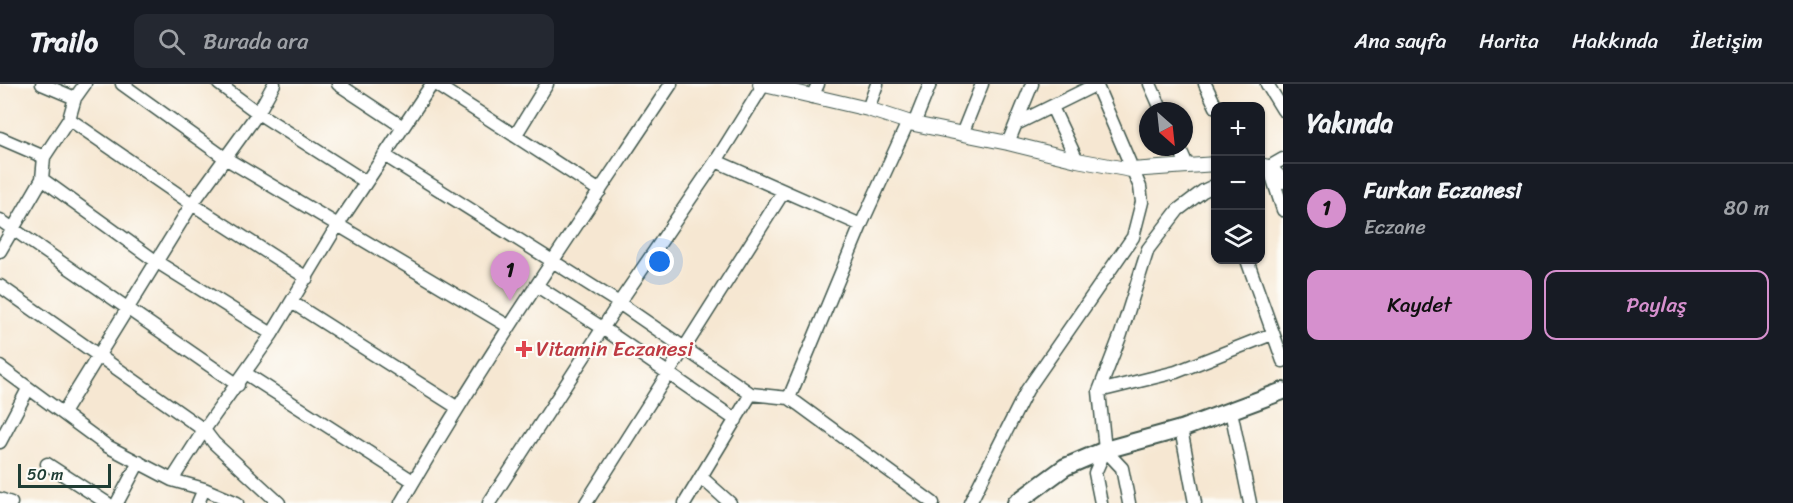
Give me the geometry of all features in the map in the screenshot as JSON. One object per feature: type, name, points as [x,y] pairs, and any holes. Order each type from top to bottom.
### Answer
[{"type":"main road","points":[[1016,503],[1065,467],[1105,450],[1180,429],[1283,391]]},
{"type":"street","points":[[42,84],[75,98]]},
{"type":"street","points":[[0,251],[42,179],[44,157],[69,119],[75,98],[85,84]]},
{"type":"street","points":[[122,84],[225,158],[508,327]]},
{"type":"street","points":[[219,84],[258,113],[366,182]]},
{"type":"street","points":[[63,413],[192,204],[258,113],[274,84]]},
{"type":"street","points":[[338,84],[403,127]]},
{"type":"street","points":[[172,480],[204,430],[273,334],[366,182],[434,84],[600,191]]},
{"type":"street","points":[[515,136],[547,84]]},
{"type":"street","points":[[401,503],[508,327],[671,84]]},
{"type":"street","points":[[489,503],[619,303],[716,161],[763,84],[815,90],[911,123],[1131,170],[1211,164]]},
{"type":"street","points":[[868,109],[877,84]]},
{"type":"street","points":[[789,398],[861,225],[930,84]]},
{"type":"street","points":[[962,134],[982,84]]},
{"type":"street","points":[[1008,143],[1032,84]]},
{"type":"street","points":[[970,503],[1027,390],[1133,237],[1142,202],[1140,187],[1097,84],[1016,124]]},
{"type":"street","points":[[1150,84],[1158,102]]},
{"type":"street","points":[[1205,84],[1213,102]]},
{"type":"street","points":[[1267,84],[1283,110]]},
{"type":"street","points":[[1052,107],[1077,160]]},
{"type":"street","points":[[69,119],[192,204],[307,278]]},
{"type":"street","points":[[0,138],[44,157]]},
{"type":"street","points":[[384,155],[619,303],[751,394],[789,398],[933,503]]},
{"type":"street","points":[[1183,156],[1187,165]]},
{"type":"street","points":[[1265,166],[1283,159]]},
{"type":"street","points":[[716,161],[861,225]]},
{"type":"street","points":[[1265,166],[1283,181]]},
{"type":"street","points":[[1265,166],[1283,210]]},
{"type":"street","points":[[42,179],[157,261],[273,334]]},
{"type":"street","points":[[1101,503],[1095,473],[1105,450],[1099,391],[1121,334],[1148,249],[1178,210],[1211,187]]},
{"type":"street","points":[[586,503],[784,191]]},
{"type":"street","points":[[0,220],[238,384]]},
{"type":"street","points":[[1248,264],[1283,361]]},
{"type":"street","points":[[0,286],[204,430],[214,443],[279,503]]},
{"type":"street","points":[[537,286],[736,420]]},
{"type":"street","points":[[293,303],[458,408]]},
{"type":"street","points":[[1099,391],[1176,372],[1272,334]]},
{"type":"street","points":[[0,367],[107,446],[172,480],[204,489],[237,503]]},
{"type":"street","points":[[245,374],[414,481]]},
{"type":"street","points":[[0,442],[28,389]]},
{"type":"street","points":[[684,503],[751,394]]},
{"type":"street","points":[[1231,411],[1250,503]]},
{"type":"street","points":[[1180,429],[1195,503]]},
{"type":"street","points":[[1105,450],[1122,468],[1129,503]]},
{"type":"street","points":[[117,503],[139,462]]},
{"type":"street","points":[[47,464],[107,503]]},
{"type":"street","points":[[701,477],[730,503]]},
{"type":"street","points":[[198,503],[204,489]]},
{"type":"street","points":[[0,499],[11,503]]},
{"type":"place","name":"Furkan Eczanesi","points":[[510,301]]},
{"type":"place","name":"Vitamin Eczanesi","points":[[524,349]]}]
